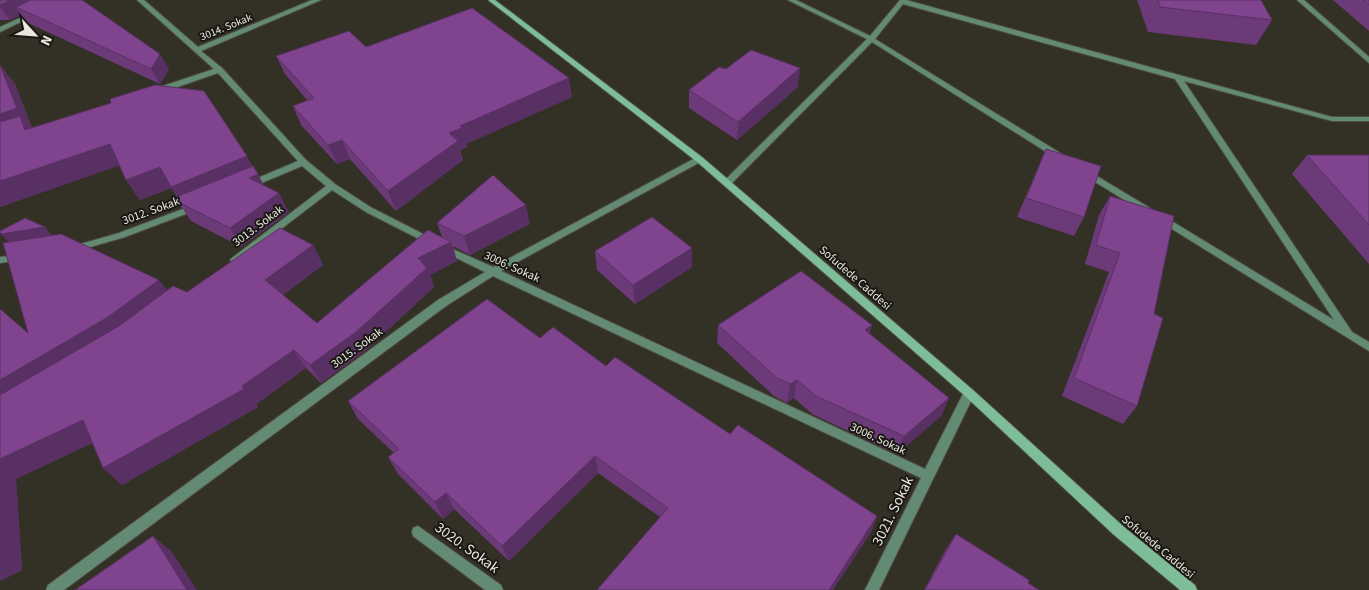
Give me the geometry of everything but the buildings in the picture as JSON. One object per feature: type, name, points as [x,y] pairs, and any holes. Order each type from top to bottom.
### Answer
[{"type":"main road","name":"Sofudede Caddesi","points":[[492,0],[727,183],[969,392],[1119,531],[1190,590]]},
{"type":"street","name":"3006. Sokak","points":[[140,0],[218,70],[303,162],[332,186],[368,210],[492,272],[928,476]]},
{"type":"street","name":"3014. Sokak","points":[[197,50],[318,0]]},
{"type":"street","points":[[791,0],[871,39],[1072,164]]},
{"type":"street","points":[[1300,0],[1369,61]]},
{"type":"street","points":[[727,183],[871,39],[902,1],[1332,119],[1369,119]]},
{"type":"street","points":[[0,30],[39,11]]},
{"type":"street","points":[[146,95],[218,70]]},
{"type":"street","points":[[1178,77],[1350,336]]},
{"type":"street","name":"3015. Sokak","points":[[53,590],[434,309],[492,272],[698,159]]},
{"type":"street","points":[[244,188],[303,162]]},
{"type":"street","points":[[1081,169],[1369,347]]},
{"type":"street","name":"3013. Sokak","points":[[223,269],[332,186]]},
{"type":"street","name":"3012. Sokak","points":[[61,251],[122,234],[210,202]]},
{"type":"street","points":[[0,260],[32,256]]},
{"type":"street","name":"3021. Sokak","points":[[872,590],[969,392]]},
{"type":"street","name":"3020. Sokak","points":[[418,532],[496,590]]}]
